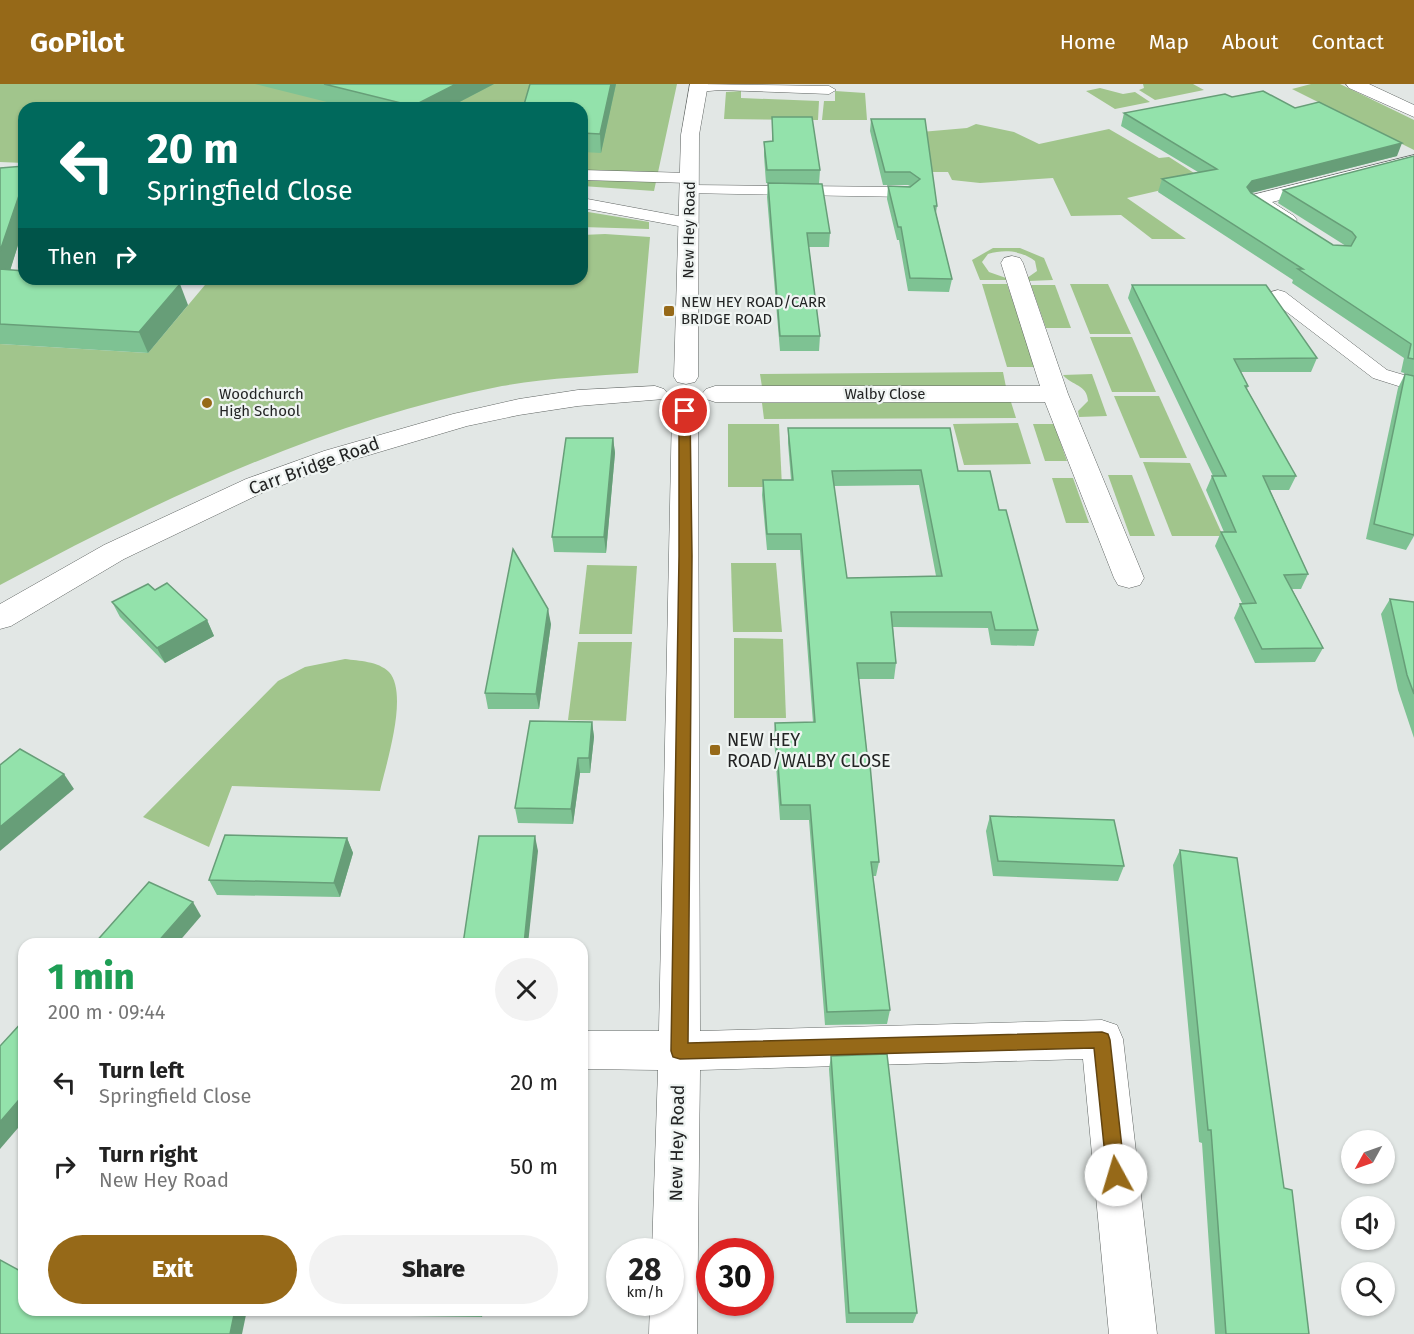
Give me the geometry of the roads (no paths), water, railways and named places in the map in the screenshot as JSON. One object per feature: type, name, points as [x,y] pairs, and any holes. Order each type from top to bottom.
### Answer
[{"type":"street","points":[[1355,84],[1414,112]]},
{"type":"street","name":"New Hey Road","points":[[672,1334],[680,1051],[686,556],[685,394],[690,135],[699,86]]},
{"type":"street","points":[[1301,229],[1255,200],[1414,161]]},
{"type":"street","points":[[1012,263],[1055,394],[1129,578]]},
{"type":"street","name":"Walby Close","points":[[685,394],[1055,394]]},
{"type":"street","name":"Carr Bridge Road","points":[[0,618],[114,552],[256,485],[333,457],[462,419],[519,407],[578,398],[685,394]]},
{"type":"street","points":[[588,1050],[680,1051],[1102,1040],[1133,1334]]},
{"type":"lane","points":[[699,86],[829,90]]},
{"type":"lane","points":[[588,176],[689,184],[908,192]]},
{"type":"lane","points":[[588,204],[689,223]]},
{"type":"lane","points":[[1278,297],[1380,374],[1414,385]]},
{"type":"place","name":"NEW HEY ROAD/CARR BRIDGE ROAD","points":[[669,311]]},
{"type":"place","name":"Woodchurch High School","points":[[207,403]]},
{"type":"place","name":"NEW HEY ROAD/WALBY CLOSE","points":[[715,750]]}]
